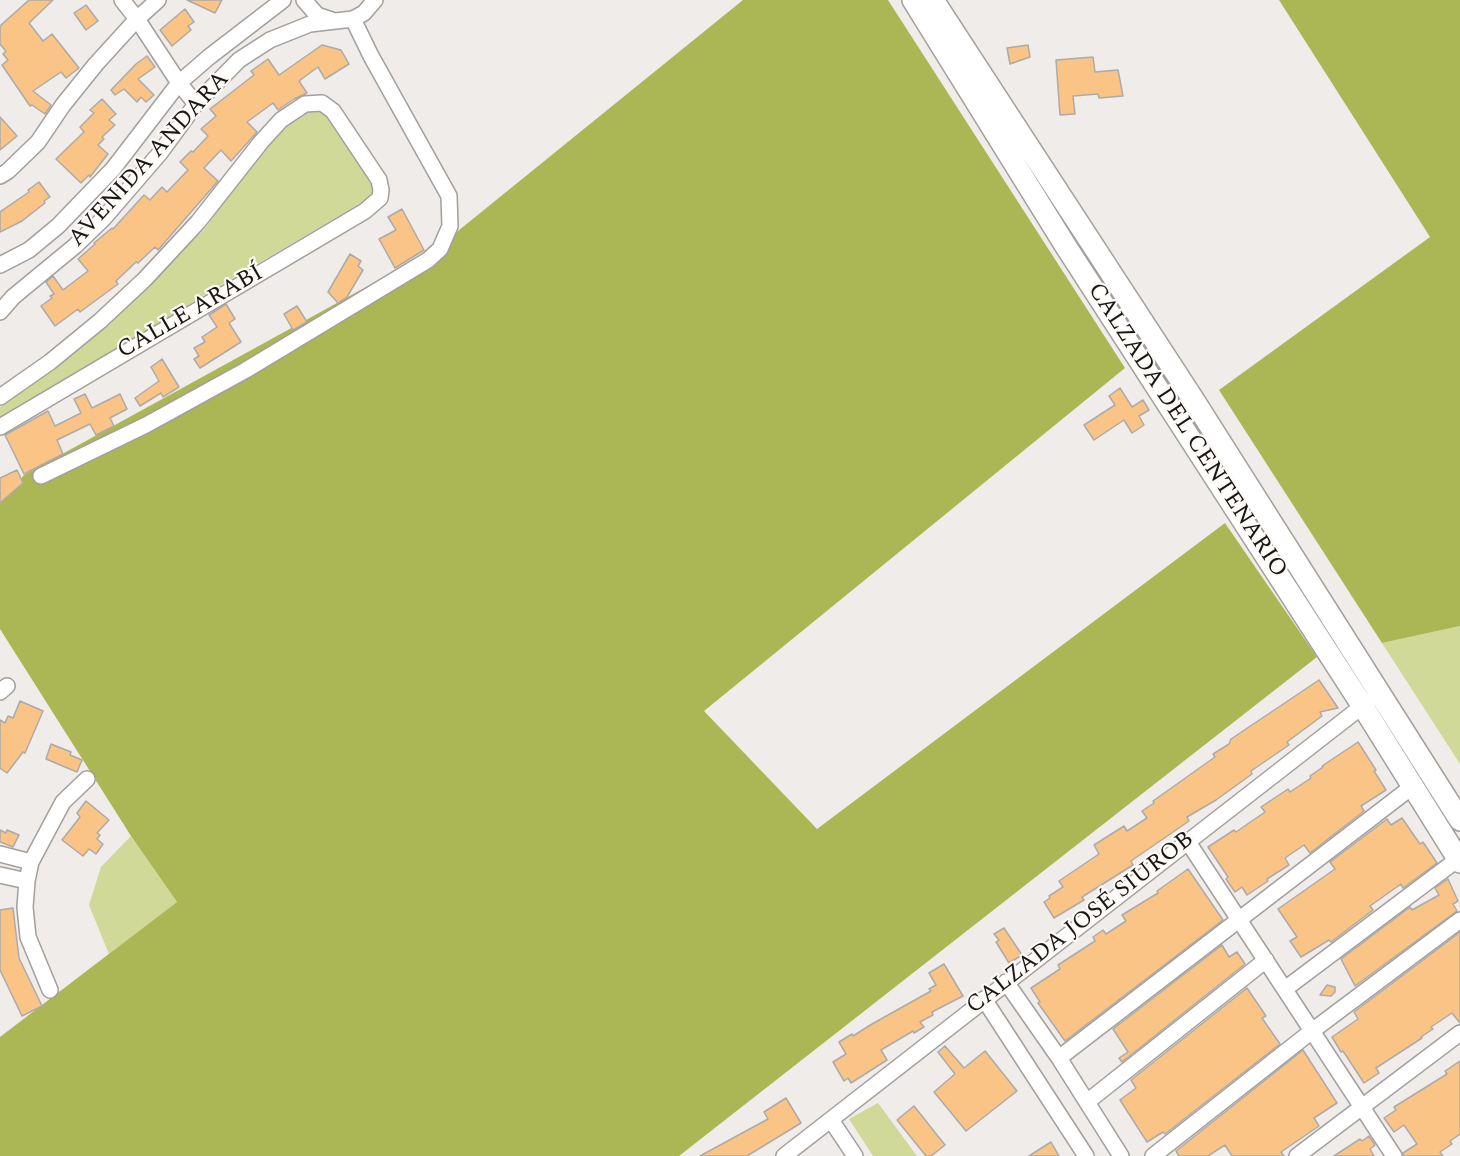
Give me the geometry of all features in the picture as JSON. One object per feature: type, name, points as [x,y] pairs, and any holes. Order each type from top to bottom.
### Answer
[{"type":"main road","name":"CALZADA DEL CENTENARIO","points":[[913,0],[1072,254],[1371,700],[1460,820]]},
{"type":"main road","name":"CALZADA DEL CENTENARIO","points":[[933,0],[1193,399],[1371,700],[1413,786],[1459,860]]},
{"type":"street","points":[[122,0],[196,104]]},
{"type":"street","points":[[0,176],[38,142],[63,105],[137,19],[158,0]]},
{"type":"street","name":"AVENIDA ANDARA","points":[[0,265],[29,250],[83,201],[113,169],[179,83],[283,0]]},
{"type":"street","points":[[304,0],[317,15],[332,20]]},
{"type":"street","points":[[42,476],[146,425],[246,370],[428,260],[440,249],[450,226],[449,196],[371,56],[353,19],[364,13],[375,0]]},
{"type":"street","name":"AVENIDA ANDARA","points":[[0,312],[13,297],[75,246],[104,218],[160,153],[196,104],[239,60],[270,40],[310,24],[353,19]]},
{"type":"street","name":"CALLE ARABÍ","points":[[0,397],[50,362],[100,321],[145,279],[198,222],[281,120],[305,104],[322,103],[333,111],[379,180],[380,198],[365,211],[0,427]]},
{"type":"street","name":"CALZADA JOSÉ SIUROB","points":[[784,1156],[1371,700]]},
{"type":"street","points":[[50,990],[28,937],[25,908],[27,881],[31,862],[63,802],[87,779]]},
{"type":"street","points":[[1059,1058],[1413,786]]},
{"type":"street","points":[[1188,842],[1394,1156]]},
{"type":"street","points":[[0,854],[31,862]]},
{"type":"street","points":[[1285,989],[1459,860]]},
{"type":"street","points":[[0,875],[27,881]]},
{"type":"street","points":[[1153,1156],[1312,1031],[1460,920]]},
{"type":"street","points":[[1087,1102],[1266,960]]},
{"type":"street","points":[[1006,982],[1059,1058],[1121,1156]]},
{"type":"street","points":[[984,999],[1086,1156]]},
{"type":"street","points":[[1297,1156],[1460,1033]]},
{"type":"street","points":[[831,1120],[855,1156]]},
{"type":"green space","points":[[743,0],[888,0],[1125,368],[704,711],[817,829],[1225,523],[1317,657],[679,1156],[0,1156],[0,1037],[177,902],[131,836],[0,629],[0,502],[24,475],[437,248]]},
{"type":"green space","points":[[1279,0],[1460,0],[1460,626],[1382,643],[1219,390],[1430,237]]},
{"type":"green space","points":[[316,109],[331,119],[376,189],[371,197],[209,292],[0,422],[0,407],[120,311],[204,230],[245,173],[296,115]]},
{"type":"green space","points":[[1460,626],[1460,764],[1382,643]]},
{"type":"green space","points":[[131,836],[177,902],[109,954],[89,905],[101,867]]},
{"type":"green space","points":[[878,1103],[917,1156],[873,1156],[849,1119]]},
{"type":"building","points":[[29,0],[53,0],[29,23],[43,41],[52,34],[79,68],[66,78],[61,72],[33,91],[51,105],[45,114],[32,105],[30,106],[2,65],[8,60],[3,54],[6,51],[0,44],[0,26]]},
{"type":"building","points":[[187,0],[222,0],[215,13]]},
{"type":"building","points":[[86,5],[98,21],[86,30],[74,13]]},
{"type":"building","points":[[185,9],[194,22],[188,26],[191,30],[172,46],[160,30]]},
{"type":"building","points":[[322,45],[341,50],[349,64],[325,79],[318,67],[299,81],[307,93],[278,110],[273,103],[247,122],[257,132],[231,161],[221,150],[204,168],[218,181],[158,250],[155,247],[116,281],[118,284],[80,312],[78,309],[55,326],[41,306],[54,294],[46,282],[53,276],[63,290],[88,271],[78,259],[113,229],[144,195],[150,200],[162,187],[167,192],[188,170],[180,162],[208,136],[201,129],[216,116],[210,109],[254,75],[251,71],[268,59],[279,75]]},
{"type":"building","points":[[1028,45],[1030,57],[1010,64],[1007,48]]},
{"type":"building","points":[[147,56],[155,67],[138,79],[154,95],[146,102],[141,97],[137,102],[124,89],[115,95],[111,90]]},
{"type":"building","points":[[1093,57],[1095,72],[1118,70],[1123,96],[1099,98],[1098,94],[1073,96],[1075,114],[1060,115],[1056,60]]},
{"type":"building","points":[[102,99],[116,114],[109,120],[115,125],[102,137],[104,139],[98,145],[108,154],[90,177],[89,175],[81,183],[56,159],[84,132],[80,127],[94,113],[90,110]]},
{"type":"building","points":[[0,117],[17,136],[0,150]]},
{"type":"building","points":[[39,182],[50,197],[22,221],[0,232],[0,212],[29,192],[28,190]]},
{"type":"building","points":[[402,209],[424,250],[395,268],[379,239],[396,230],[388,217]]},
{"type":"building","points":[[350,254],[361,261],[358,266],[363,270],[347,297],[338,303],[328,292]]},
{"type":"building","points":[[226,304],[235,319],[229,323],[241,342],[200,368],[194,359],[199,356],[194,348],[205,342],[202,337],[217,327],[209,315]]},
{"type":"building","points":[[297,306],[307,322],[293,330],[284,314]]},
{"type":"building","points":[[162,359],[179,387],[163,397],[161,393],[140,406],[135,398],[159,381],[151,367]]},
{"type":"building","points":[[1120,388],[1132,407],[1143,400],[1149,410],[1139,416],[1144,425],[1132,433],[1124,420],[1094,440],[1084,425],[1115,405],[1109,396]]},
{"type":"building","points":[[85,394],[92,408],[120,394],[127,409],[110,418],[114,426],[96,435],[90,424],[57,440],[63,454],[24,474],[5,435],[48,411],[55,426],[81,413],[74,399]]},
{"type":"building","points":[[17,470],[23,483],[0,503],[0,478]]},
{"type":"building","points":[[1319,680],[1338,708],[1320,712],[1322,716],[1287,742],[1289,745],[1251,771],[1252,774],[1216,800],[1187,817],[1189,821],[1131,861],[1133,865],[1082,897],[1084,900],[1054,918],[1044,902],[1063,887],[1059,881],[1099,854],[1094,845],[1124,826],[1127,831],[1147,818],[1142,811],[1154,803],[1153,801],[1215,757],[1213,754],[1229,744],[1231,739]]},
{"type":"building","points":[[20,701],[43,711],[25,753],[23,752],[7,773],[0,768],[0,720],[5,723],[8,716],[13,718]]},
{"type":"building","points":[[1358,742],[1386,790],[1361,806],[1364,811],[1310,853],[1304,845],[1285,858],[1289,865],[1267,879],[1268,881],[1247,895],[1242,887],[1235,892],[1208,847],[1234,830],[1236,832],[1265,812],[1261,807],[1288,789],[1290,792],[1311,778],[1310,776],[1322,766]]},
{"type":"building","points":[[51,744],[71,752],[70,755],[82,760],[77,772],[46,759]]},
{"type":"building","points":[[86,801],[109,820],[97,833],[100,835],[97,839],[103,844],[96,854],[89,849],[83,856],[62,840],[80,817],[77,813]]},
{"type":"building","points":[[1402,818],[1420,844],[1423,842],[1437,863],[1403,888],[1401,884],[1370,906],[1373,910],[1331,942],[1329,940],[1301,957],[1290,941],[1297,937],[1278,909],[1335,869],[1330,862],[1387,819],[1391,825]]},
{"type":"building","points":[[0,830],[19,835],[13,847],[0,842]]},
{"type":"building","points":[[1188,869],[1223,920],[1065,1041],[1038,1003],[1040,1002],[1031,988],[1060,969],[1058,965],[1095,941],[1093,937],[1103,930],[1106,934],[1126,921],[1122,915],[1158,893],[1157,891]]},
{"type":"building","points":[[1448,879],[1458,901],[1453,904],[1457,911],[1355,986],[1341,959],[1410,907],[1412,910],[1439,895],[1435,888]]},
{"type":"building","points":[[13,908],[19,958],[42,1006],[22,1016],[0,970],[0,910]]},
{"type":"building","points":[[1004,928],[1022,955],[1009,963],[996,942],[999,940],[994,934]]},
{"type":"building","points":[[1460,932],[1460,1023],[1452,1013],[1431,1027],[1433,1029],[1422,1038],[1376,1068],[1379,1073],[1364,1083],[1332,1037],[1358,1019],[1354,1012]]},
{"type":"building","points":[[1222,945],[1229,957],[1237,952],[1245,964],[1122,1062],[1119,1058],[1128,1052],[1113,1029]]},
{"type":"building","points":[[944,964],[963,996],[932,1012],[933,1015],[920,1022],[924,1027],[881,1050],[887,1060],[851,1083],[848,1078],[844,1081],[833,1062],[846,1054],[839,1042],[931,991],[929,989],[936,985],[929,973]]},
{"type":"building","points":[[1327,985],[1335,987],[1335,992],[1331,996],[1320,995]]},
{"type":"building","points":[[1247,988],[1266,1016],[1262,1018],[1280,1044],[1165,1134],[1163,1132],[1147,1142],[1120,1100],[1136,1088],[1131,1080]]},
{"type":"building","points":[[945,1046],[964,1068],[985,1051],[1017,1091],[966,1131],[934,1092],[955,1074],[938,1052]]},
{"type":"building","points":[[1303,1050],[1337,1103],[1314,1118],[1319,1126],[1281,1152],[1284,1156],[1232,1156],[1225,1145],[1208,1156],[1179,1156],[1176,1151]]},
{"type":"building","points":[[1460,1061],[1460,1134],[1450,1141],[1452,1144],[1440,1152],[1443,1156],[1404,1156],[1403,1153],[1417,1144],[1404,1125],[1394,1132],[1384,1118],[1396,1110],[1394,1107],[1447,1074],[1445,1071]]},
{"type":"building","points":[[786,1098],[801,1123],[747,1156],[700,1156],[768,1119],[764,1112]]},
{"type":"building","points":[[914,1106],[945,1145],[931,1156],[926,1156],[897,1120]]},
{"type":"building","points":[[1369,1136],[1375,1145],[1370,1149],[1374,1156],[1334,1156],[1360,1139],[1362,1141]]},
{"type":"building","points":[[1051,1142],[1059,1156],[1029,1156]]}]
